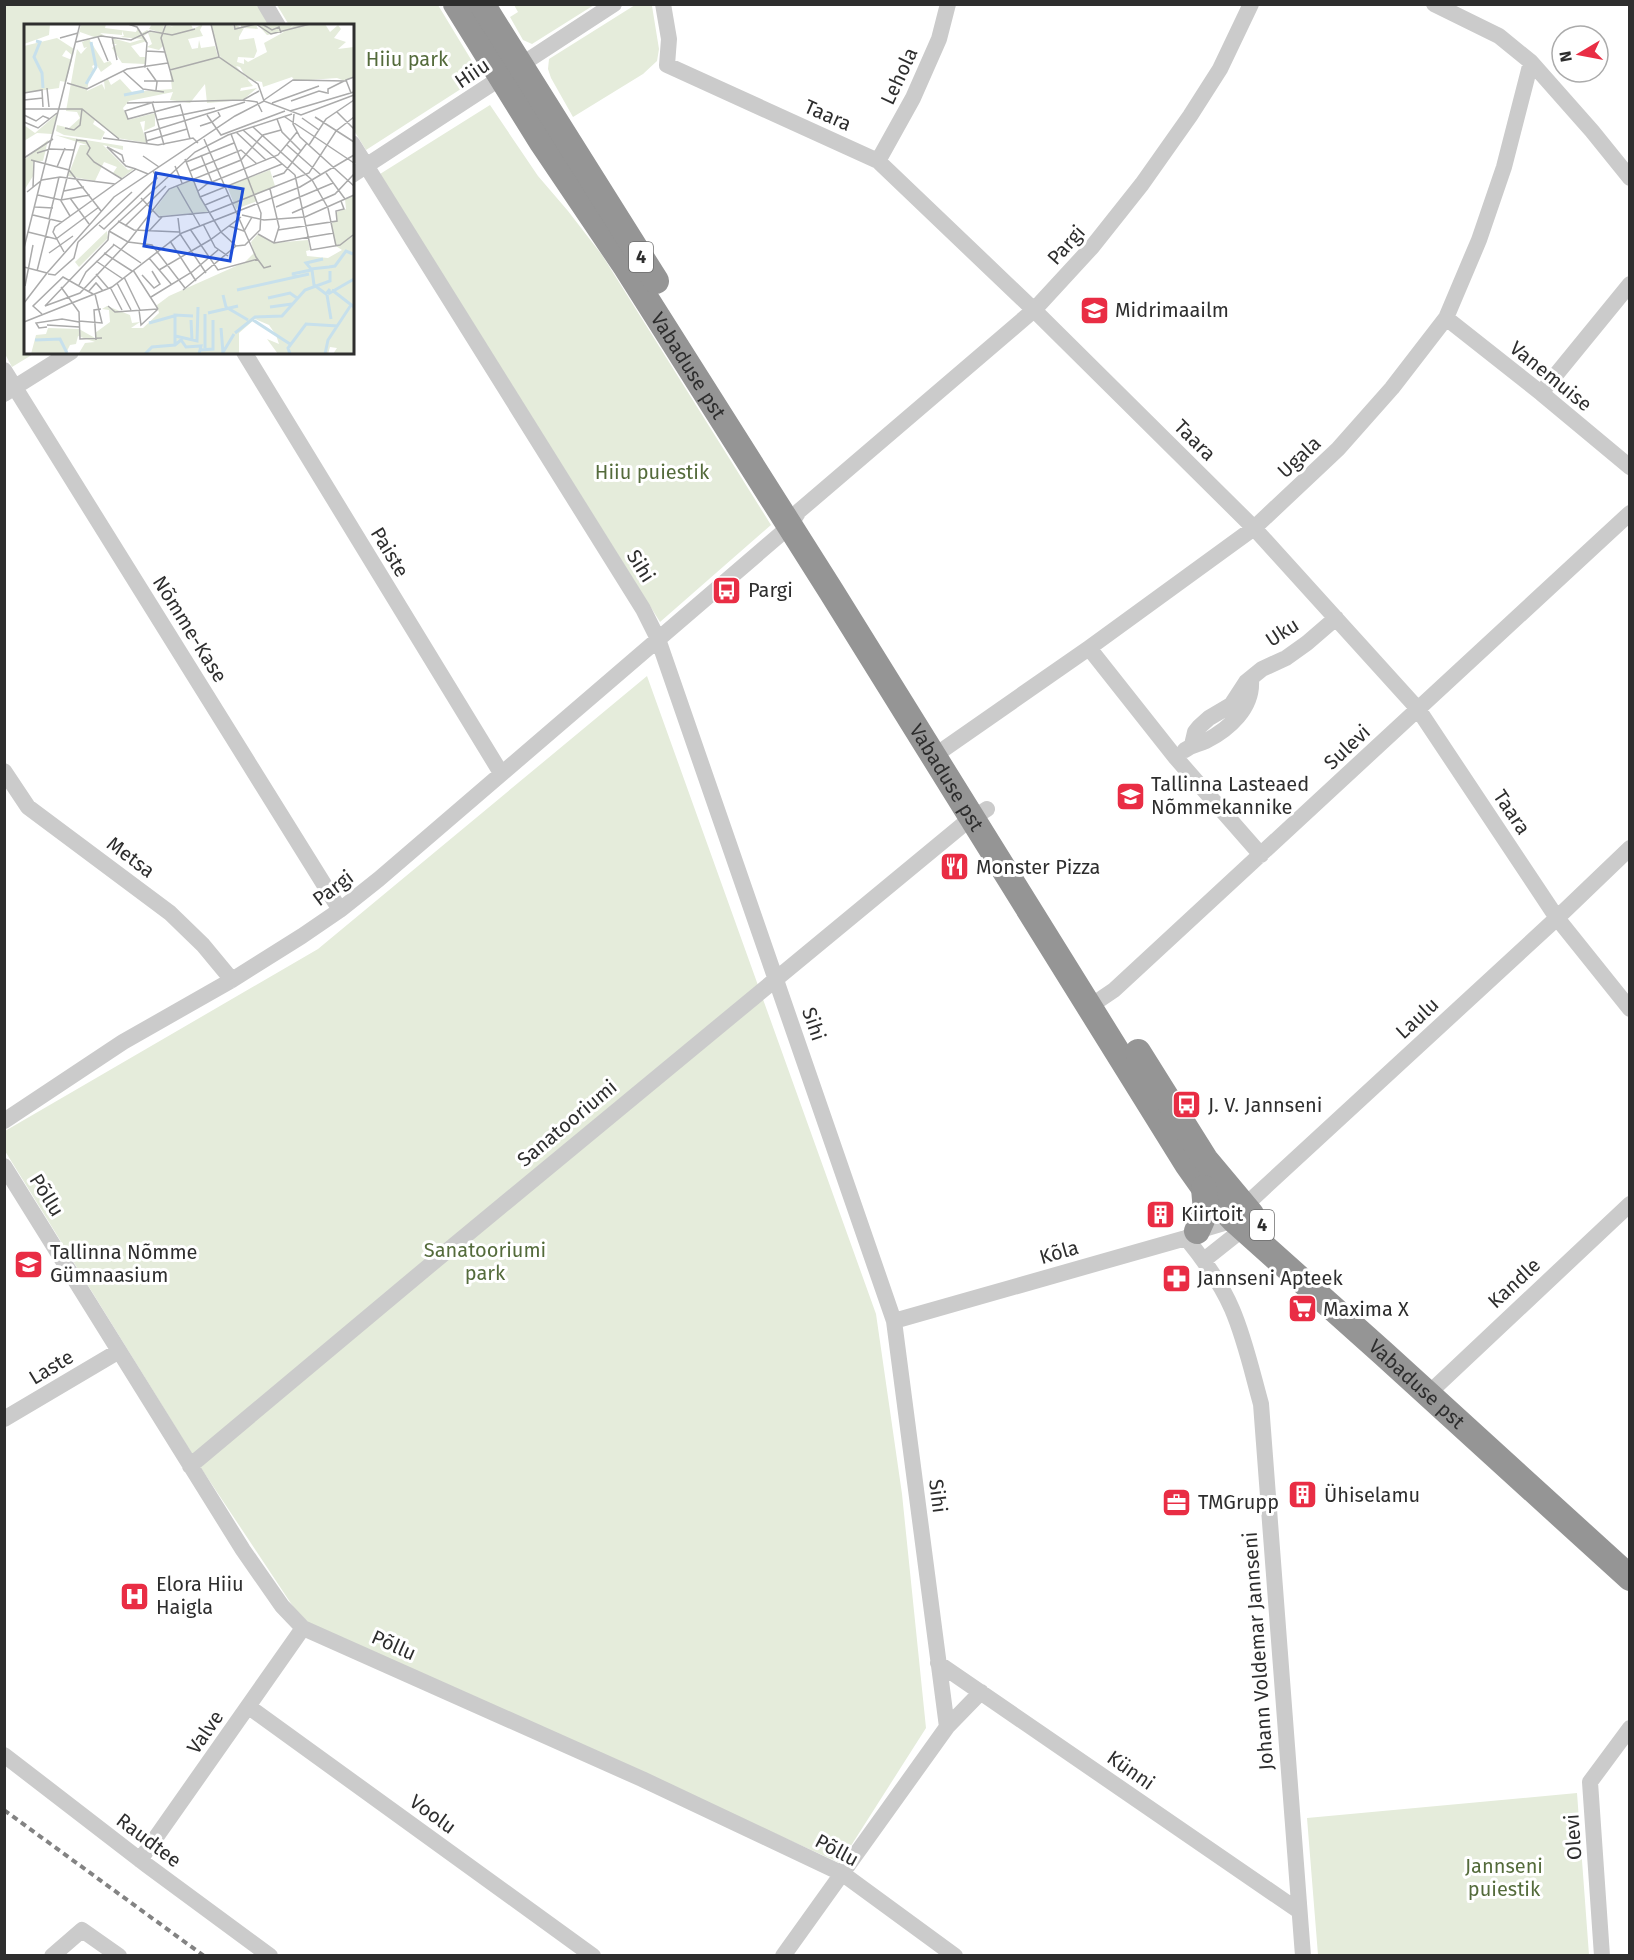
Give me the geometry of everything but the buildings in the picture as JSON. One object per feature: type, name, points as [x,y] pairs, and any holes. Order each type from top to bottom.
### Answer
[{"type":"highway","name":"Vabaduse pst","points":[[456,4],[511,72]]},
{"type":"highway","name":"Vabaduse pst","points":[[482,4],[541,141],[794,518],[1096,1002],[1187,1164],[1204,1188],[1629,1562]]},
{"type":"highway","name":"Vabaduse pst","points":[[1096,1002],[1205,1159],[1241,1219]]},
{"type":"highway","points":[[1192,1235],[1206,1211],[1204,1188]]},
{"type":"highway","name":"Vabaduse pst","points":[[1432,1390],[1629,1578]]},
{"type":"street","points":[[265,4],[277,24]]},
{"type":"street","name":"Hiiu","points":[[354,174],[614,4]]},
{"type":"street","name":"Taara","points":[[663,4],[669,39],[667,65],[878,161],[1034,310],[1254,528],[1418,709],[1557,918],[1629,1009]]},
{"type":"street","name":"Lehola","points":[[878,161],[913,98],[939,39],[948,4]]},
{"type":"street","name":"Pargi","points":[[4,1121],[123,1042],[232,980],[340,910],[658,639],[1034,310],[1092,248],[1142,184],[1220,69],[1251,4]]},
{"type":"street","points":[[1434,4],[1499,36],[1531,62],[1592,131],[1629,178]]},
{"type":"street","name":"Ugala","points":[[941,751],[1089,648],[1254,528],[1338,449],[1392,388],[1446,318],[1479,240],[1504,167],[1531,62]]},
{"type":"street","name":"Sihi","points":[[354,146],[643,609],[658,639],[894,1321],[947,1727]]},
{"type":"street","points":[[1541,393],[1629,284]]},
{"type":"street","name":"Vanemuise","points":[[1446,318],[1541,393],[1629,467]]},
{"type":"street","points":[[10,391],[68,354]]},
{"type":"street","name":"Paiste","points":[[245,354],[501,773]]},
{"type":"street","name":"Nõmme-Kase","points":[[4,370],[10,391],[340,910]]},
{"type":"street","name":"Sulevi","points":[[1096,1002],[1114,990],[1629,513]]},
{"type":"street","name":"Uku","points":[[1176,758],[1191,744],[1202,743],[1209,739],[1241,713],[1249,700],[1251,680],[1262,669],[1286,658],[1336,618]]},
{"type":"street","points":[[1089,648],[1176,758],[1261,855]]},
{"type":"street","name":"Metsa","points":[[4,771],[28,807],[170,913],[203,945],[232,980]]},
{"type":"street","name":"Sanatooriumi","points":[[190,1466],[501,1205],[980,813]]},
{"type":"street","name":"Laulu","points":[[1241,1219],[1629,848]]},
{"type":"street","name":"Põllu","points":[[4,1166],[190,1466],[282,1606],[303,1628],[642,1779],[843,1874],[955,1956]]},
{"type":"street","name":"Kandle","points":[[1432,1390],[1629,1204]]},
{"type":"street","points":[[1204,1260],[1241,1219]]},
{"type":"street","name":"Kõla","points":[[894,1321],[1241,1219]]},
{"type":"street","name":"Johann Voldemar Jannseni","points":[[1192,1235],[1235,1316],[1261,1404],[1303,1956]]},
{"type":"street","name":"Laste","points":[[4,1419],[119,1351]]},
{"type":"street","name":"Valve","points":[[140,1860],[303,1628]]},
{"type":"street","name":"Künni","points":[[938,1663],[1299,1911]]},
{"type":"street","points":[[783,1956],[947,1727],[981,1692]]},
{"type":"street","name":"Voolu","points":[[249,1707],[593,1956]]},
{"type":"street","name":"Olevi","points":[[1602,1956],[1590,1782],[1629,1728]]},
{"type":"street","name":"Raudtee","points":[[4,1755],[270,1956]]},
{"type":"street","points":[[52,1956],[82,1930],[119,1956]]},
{"type":"green space","points":[[5,5],[260,5],[272,24],[24,24],[24,354],[33,354],[12,367],[5,354]]},
{"type":"green space","name":"Hiiu park","points":[[277,5],[438,5],[481,76],[366,150],[354,131],[354,24],[288,24]]},
{"type":"green space","points":[[514,5],[594,5],[532,44],[523,40],[510,17],[518,12]]},
{"type":"green space","points":[[635,5],[652,6],[659,49],[657,61],[643,74],[573,117],[551,78],[548,69],[549,59]]},
{"type":"green space","name":"Hiiu puiestik","points":[[490,105],[538,176],[602,255],[771,525],[660,622],[380,174]]},
{"type":"green space","name":"Sanatooriumi park","points":[[647,676],[876,1314],[902,1494],[926,1728],[840,1863],[309,1623],[294,1608],[199,1465],[5,1151],[5,1131],[318,949]]},
{"type":"green space","name":"Jannseni puiestik","points":[[1577,1793],[1589,1955],[1318,1955],[1307,1818]]},
{"type":"railway","points":[[4,1810],[204,1956]]},
{"type":"place","name":"Midrimaailm","points":[[1094,310]]},
{"type":"place","name":"Pargi","points":[[727,590]]},
{"type":"place","name":"Tallinna Lasteaed Nõmmekannike","points":[[1130,796]]},
{"type":"place","name":"Monster Pizza","points":[[955,867]]},
{"type":"place","name":"J. V. Jannseni","points":[[1187,1105]]},
{"type":"place","name":"Kiirtoit","points":[[1160,1214]]},
{"type":"place","name":"Tallinna Nõmme Gümnaasium","points":[[29,1264]]},
{"type":"place","name":"Jannseni Apteek","points":[[1176,1278]]},
{"type":"place","name":"Maxima X","points":[[1302,1309]]},
{"type":"place","name":"Ühiselamu","points":[[1303,1495]]},
{"type":"place","name":"TMGrupp","points":[[1177,1502]]},
{"type":"place","name":"Elora Hiiu Haigla","points":[[135,1596]]}]
